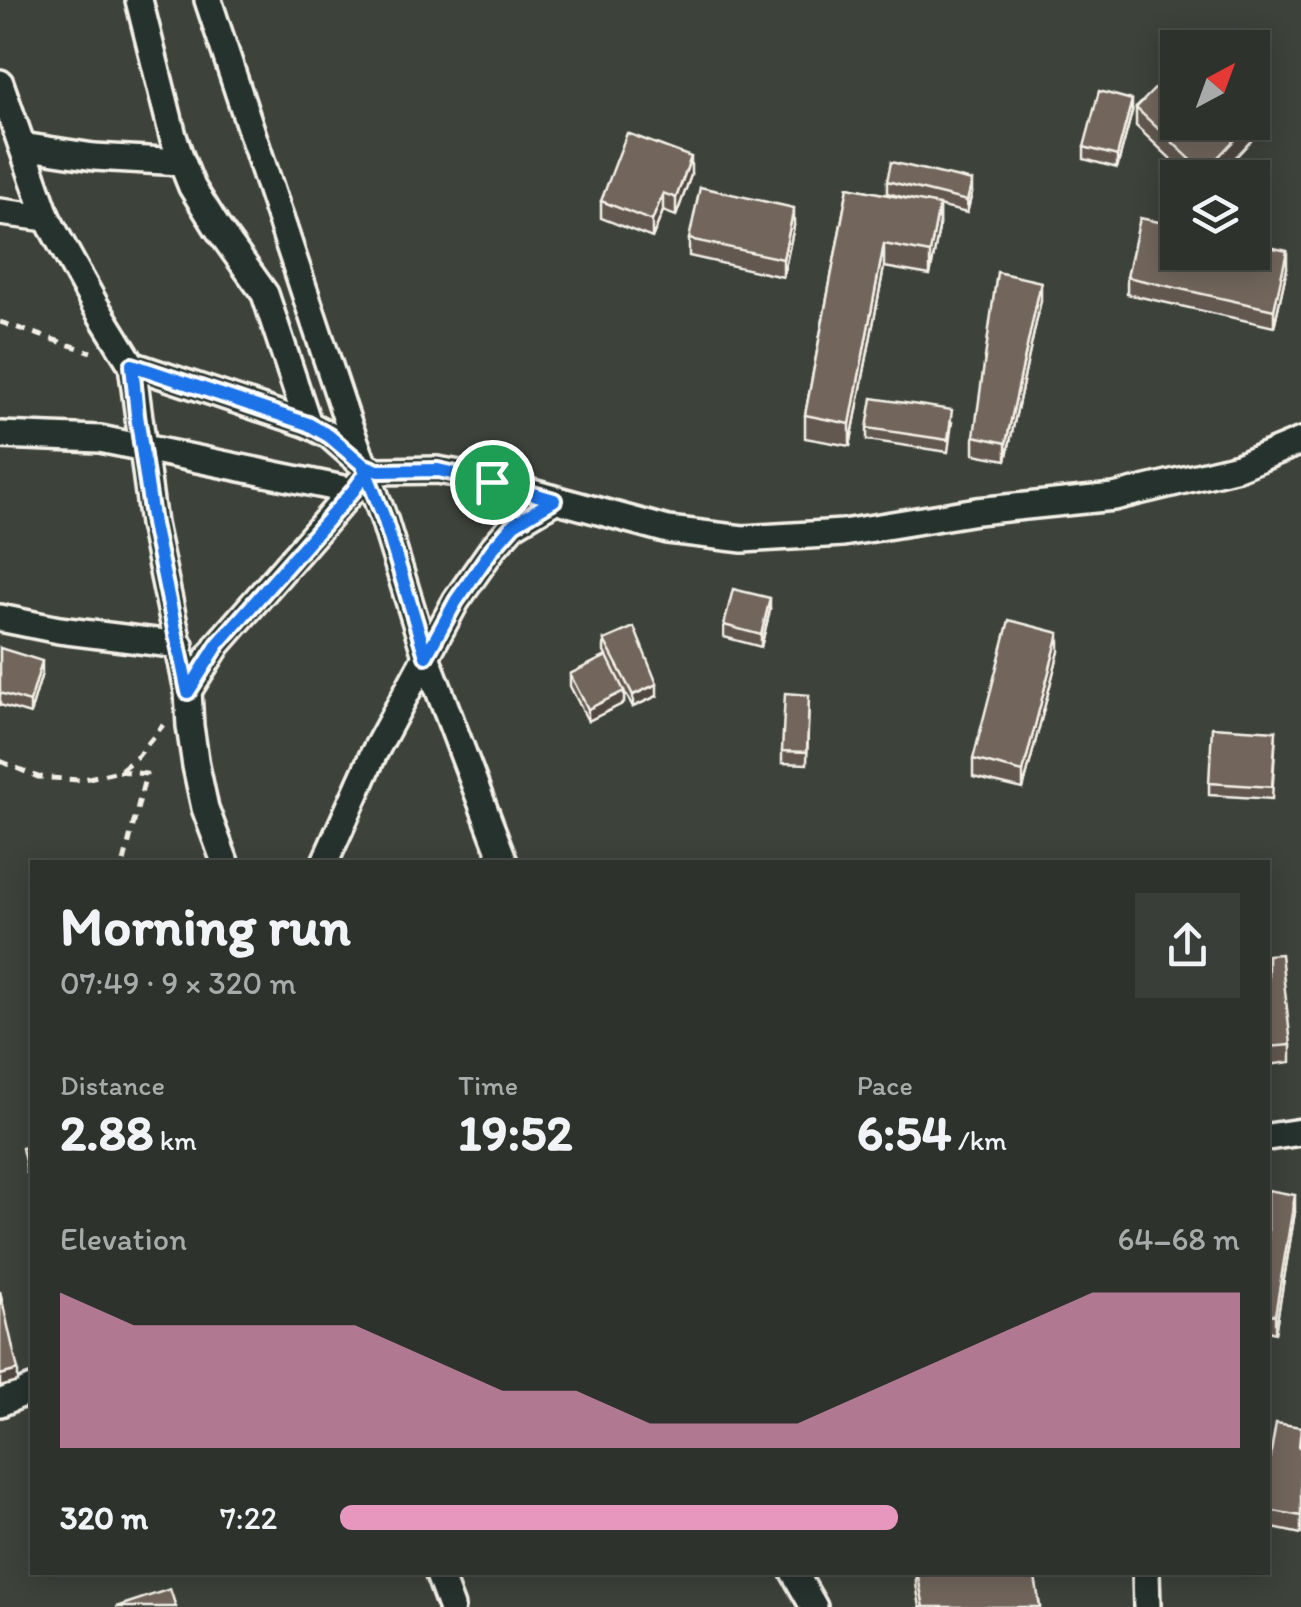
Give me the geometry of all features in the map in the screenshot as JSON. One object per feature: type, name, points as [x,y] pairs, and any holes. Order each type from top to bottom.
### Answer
[{"type":"street","points":[[139,0],[182,162],[192,187],[265,294],[308,424]]},
{"type":"street","points":[[208,0],[360,476]]},
{"type":"street","points":[[0,83],[47,218],[132,365],[153,524],[180,645],[196,766],[205,808],[224,860]]},
{"type":"street","points":[[22,146],[94,157],[182,162]]},
{"type":"street","points":[[0,212],[47,218]]},
{"type":"street","points":[[132,365],[308,424],[329,436],[360,476],[384,518],[426,656],[503,860]]},
{"type":"street","points":[[0,435],[100,439],[360,476],[378,471],[438,470],[668,530],[744,539],[843,532],[977,511],[1114,497],[1238,467],[1301,441]]},
{"type":"street","points":[[188,692],[218,644],[360,476]]},
{"type":"street","points":[[326,860],[373,755],[456,601],[514,524],[554,500]]},
{"type":"street","points":[[0,618],[59,630],[180,645]]},
{"type":"street","points":[[1270,1138],[1301,1132]]},
{"type":"street","points":[[0,1403],[30,1390]]},
{"type":"street","points":[[439,1575],[452,1607]]},
{"type":"street","points":[[796,1575],[814,1607]]},
{"type":"street","points":[[1146,1575],[1147,1607]]},
{"type":"path","points":[[0,322],[132,365]]},
{"type":"path","points":[[119,771],[138,756],[188,692]]},
{"type":"path","points":[[0,761],[38,777],[80,780],[119,771],[146,774],[124,860]]},
{"type":"building","points":[[1160,83],[1160,131],[1136,108]]},
{"type":"building","points":[[1099,91],[1132,100],[1117,156],[1084,147]]},
{"type":"building","points":[[627,133],[691,157],[676,198],[663,193],[652,221],[601,201]]},
{"type":"building","points":[[1170,140],[1234,140],[1215,160],[1191,160]]},
{"type":"building","points":[[891,162],[972,181],[967,201],[887,181]]},
{"type":"building","points":[[700,187],[794,208],[783,259],[689,239]]},
{"type":"building","points":[[848,187],[939,205],[930,253],[884,244],[850,424],[805,415]]},
{"type":"building","points":[[1140,218],[1160,222],[1160,270],[1270,270],[1270,247],[1287,251],[1274,310],[1127,277]]},
{"type":"building","points":[[997,272],[1041,282],[1006,443],[974,436]]},
{"type":"building","points":[[872,398],[952,410],[948,440],[867,428]]},
{"type":"building","points":[[733,589],[770,598],[761,635],[724,625]]},
{"type":"building","points":[[1009,620],[1059,633],[1023,772],[973,759]]},
{"type":"building","points":[[634,627],[657,684],[633,695],[604,640]]},
{"type":"building","points":[[0,648],[42,661],[30,702],[0,693]]},
{"type":"building","points":[[607,656],[624,691],[588,709],[570,674]]},
{"type":"building","points":[[785,693],[809,695],[807,752],[782,751]]},
{"type":"building","points":[[1212,727],[1276,731],[1272,787],[1209,783]]},
{"type":"building","points":[[1281,954],[1291,1045],[1270,1047],[1270,955]]},
{"type":"building","points":[[30,1146],[30,1163],[26,1166],[22,1148]]},
{"type":"building","points":[[1270,1190],[1295,1195],[1275,1315],[1270,1314]]},
{"type":"building","points":[[0,1291],[18,1370],[0,1375]]},
{"type":"building","points":[[1276,1423],[1301,1427],[1301,1516],[1270,1510],[1270,1458]]},
{"type":"building","points":[[918,1575],[1035,1575],[1040,1607],[924,1607]]},
{"type":"building","points":[[170,1589],[176,1607],[116,1607]]},
{"type":"route","points":[[492,482],[438,470],[378,471],[363,465],[366,473],[353,491],[218,644],[188,692],[153,524],[132,365],[308,424],[363,465],[384,518],[426,656],[456,601],[493,548],[514,524],[554,500],[492,482]]}]
